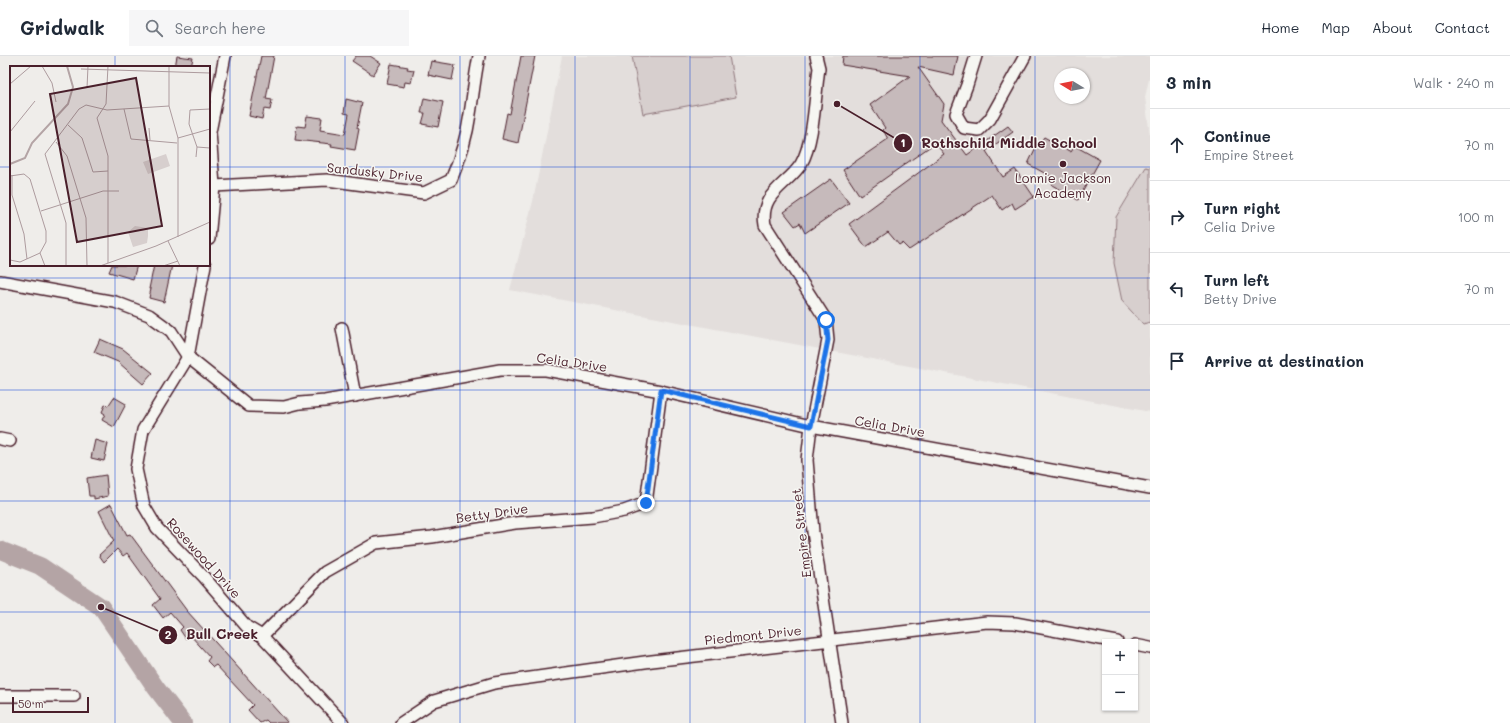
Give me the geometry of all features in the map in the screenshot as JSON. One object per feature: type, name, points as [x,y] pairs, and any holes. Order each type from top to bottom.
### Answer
[{"type":"street","points":[[210,228],[214,186],[210,132],[225,56]]},
{"type":"street","name":"Sandusky Drive","points":[[214,186],[327,180],[424,193],[451,180],[458,164],[470,116],[474,78],[479,56]]},
{"type":"street","name":"Empire Street","points":[[816,56],[819,68],[808,147],[800,165],[779,186],[766,205],[763,215],[764,225],[826,320],[828,340],[811,426],[807,460],[812,518],[842,723]]},
{"type":"street","points":[[976,56],[968,86],[956,114],[964,128],[979,130],[990,120],[1025,56]]},
{"type":"street","name":"Rosewood Drive","points":[[205,266],[188,357],[143,430],[136,469],[144,506],[157,528],[204,577],[247,627],[262,636],[343,723]]},
{"type":"street","name":"Celia Drive","points":[[0,281],[115,302],[149,315],[171,331],[188,357],[249,406],[284,407],[300,403],[325,401],[500,370],[546,370],[661,390],[811,426],[1150,488]]},
{"type":"street","points":[[342,328],[355,396]]},
{"type":"street","name":"Betty Drive","points":[[262,636],[325,572],[376,543],[432,537],[515,523],[593,517],[624,511],[646,503],[661,390]]},
{"type":"street","name":"Piedmont Drive","points":[[401,723],[434,701],[494,683],[652,661],[987,622],[1015,623],[1102,639]]},
{"type":"street","points":[[1138,646],[1150,648]]},
{"type":"street","points":[[0,696],[74,696]]},
{"type":"shaded area","points":[[562,56],[1150,56],[1150,75],[1145,97],[1150,136],[1150,412],[510,290],[533,201]]},
{"type":"shaded area","points":[[632,56],[729,56],[736,97],[643,114]]},
{"type":"shaded area","points":[[1146,167],[1150,168],[1150,322],[1143,324],[1122,301],[1114,263],[1116,217]]},
{"type":"building","points":[[177,56],[193,58],[191,66],[175,66]]},
{"type":"building","points":[[261,56],[274,56],[266,99],[272,100],[270,110],[264,109],[262,119],[249,116]]},
{"type":"building","points":[[356,56],[370,56],[381,63],[373,75],[352,61]]},
{"type":"building","points":[[521,56],[535,56],[518,143],[502,139],[507,113],[510,114]]},
{"type":"building","name":"Lonnie Jackson Academy","points":[[843,56],[958,56],[954,75],[918,67],[944,104],[941,120],[967,155],[1008,126],[1013,132],[986,151],[1003,177],[1015,169],[1034,197],[1015,209],[1012,203],[1002,210],[992,195],[909,250],[902,243],[899,245],[888,232],[866,247],[849,224],[944,154],[935,143],[860,196],[843,170],[888,139],[883,130],[885,128],[870,105],[910,76],[842,65]]},
{"type":"building","points":[[431,61],[455,65],[452,80],[428,75]]},
{"type":"building","points":[[391,64],[408,67],[407,69],[414,70],[411,83],[405,82],[404,87],[387,84]]},
{"type":"building","points":[[424,98],[443,102],[438,127],[422,124],[425,113],[421,113]]},
{"type":"building","points":[[346,99],[362,103],[357,128],[359,129],[355,150],[331,146],[332,144],[295,140],[297,126],[305,127],[307,116],[322,118],[320,130],[345,134],[349,114],[344,113]]},
{"type":"building","points":[[1044,137],[1071,152],[1075,146],[1100,160],[1078,200],[1052,185],[1055,179],[1028,164],[1036,147]]},
{"type":"building","points":[[831,179],[849,203],[805,233],[800,223],[795,226],[784,212]]},
{"type":"building","points":[[112,266],[137,266],[133,279],[109,272]]},
{"type":"building","points":[[154,266],[172,266],[164,302],[149,298],[151,289],[149,289]]},
{"type":"building","points":[[100,339],[123,349],[153,373],[143,384],[118,362],[94,352]]},
{"type":"building","points":[[114,397],[126,404],[114,427],[102,420],[105,414],[102,412],[105,405],[108,406]]},
{"type":"building","points":[[95,440],[108,444],[104,461],[91,458]]},
{"type":"building","points":[[106,475],[108,496],[94,499],[94,496],[89,496],[87,478]]},
{"type":"building","points":[[111,504],[127,535],[130,534],[187,611],[288,723],[269,723],[266,720],[260,723],[248,710],[253,705],[216,665],[213,667],[207,661],[210,657],[190,635],[186,639],[180,630],[183,627],[170,612],[163,618],[153,605],[160,599],[127,553],[123,556],[117,549],[104,562],[99,555],[114,541],[99,511]]},
{"type":"waterway","points":[[0,550],[40,566],[101,607],[156,688],[183,723]]},
{"type":"place","name":"Rothschild Middle School","points":[[837,104]]},
{"type":"place","name":"Lonnie Jackson Academy","points":[[1063,164]]},
{"type":"place","name":"Bull Creek","points":[[101,607]]},
{"type":"route","points":[[646,503],[661,390],[811,426],[828,340],[826,320]]}]
